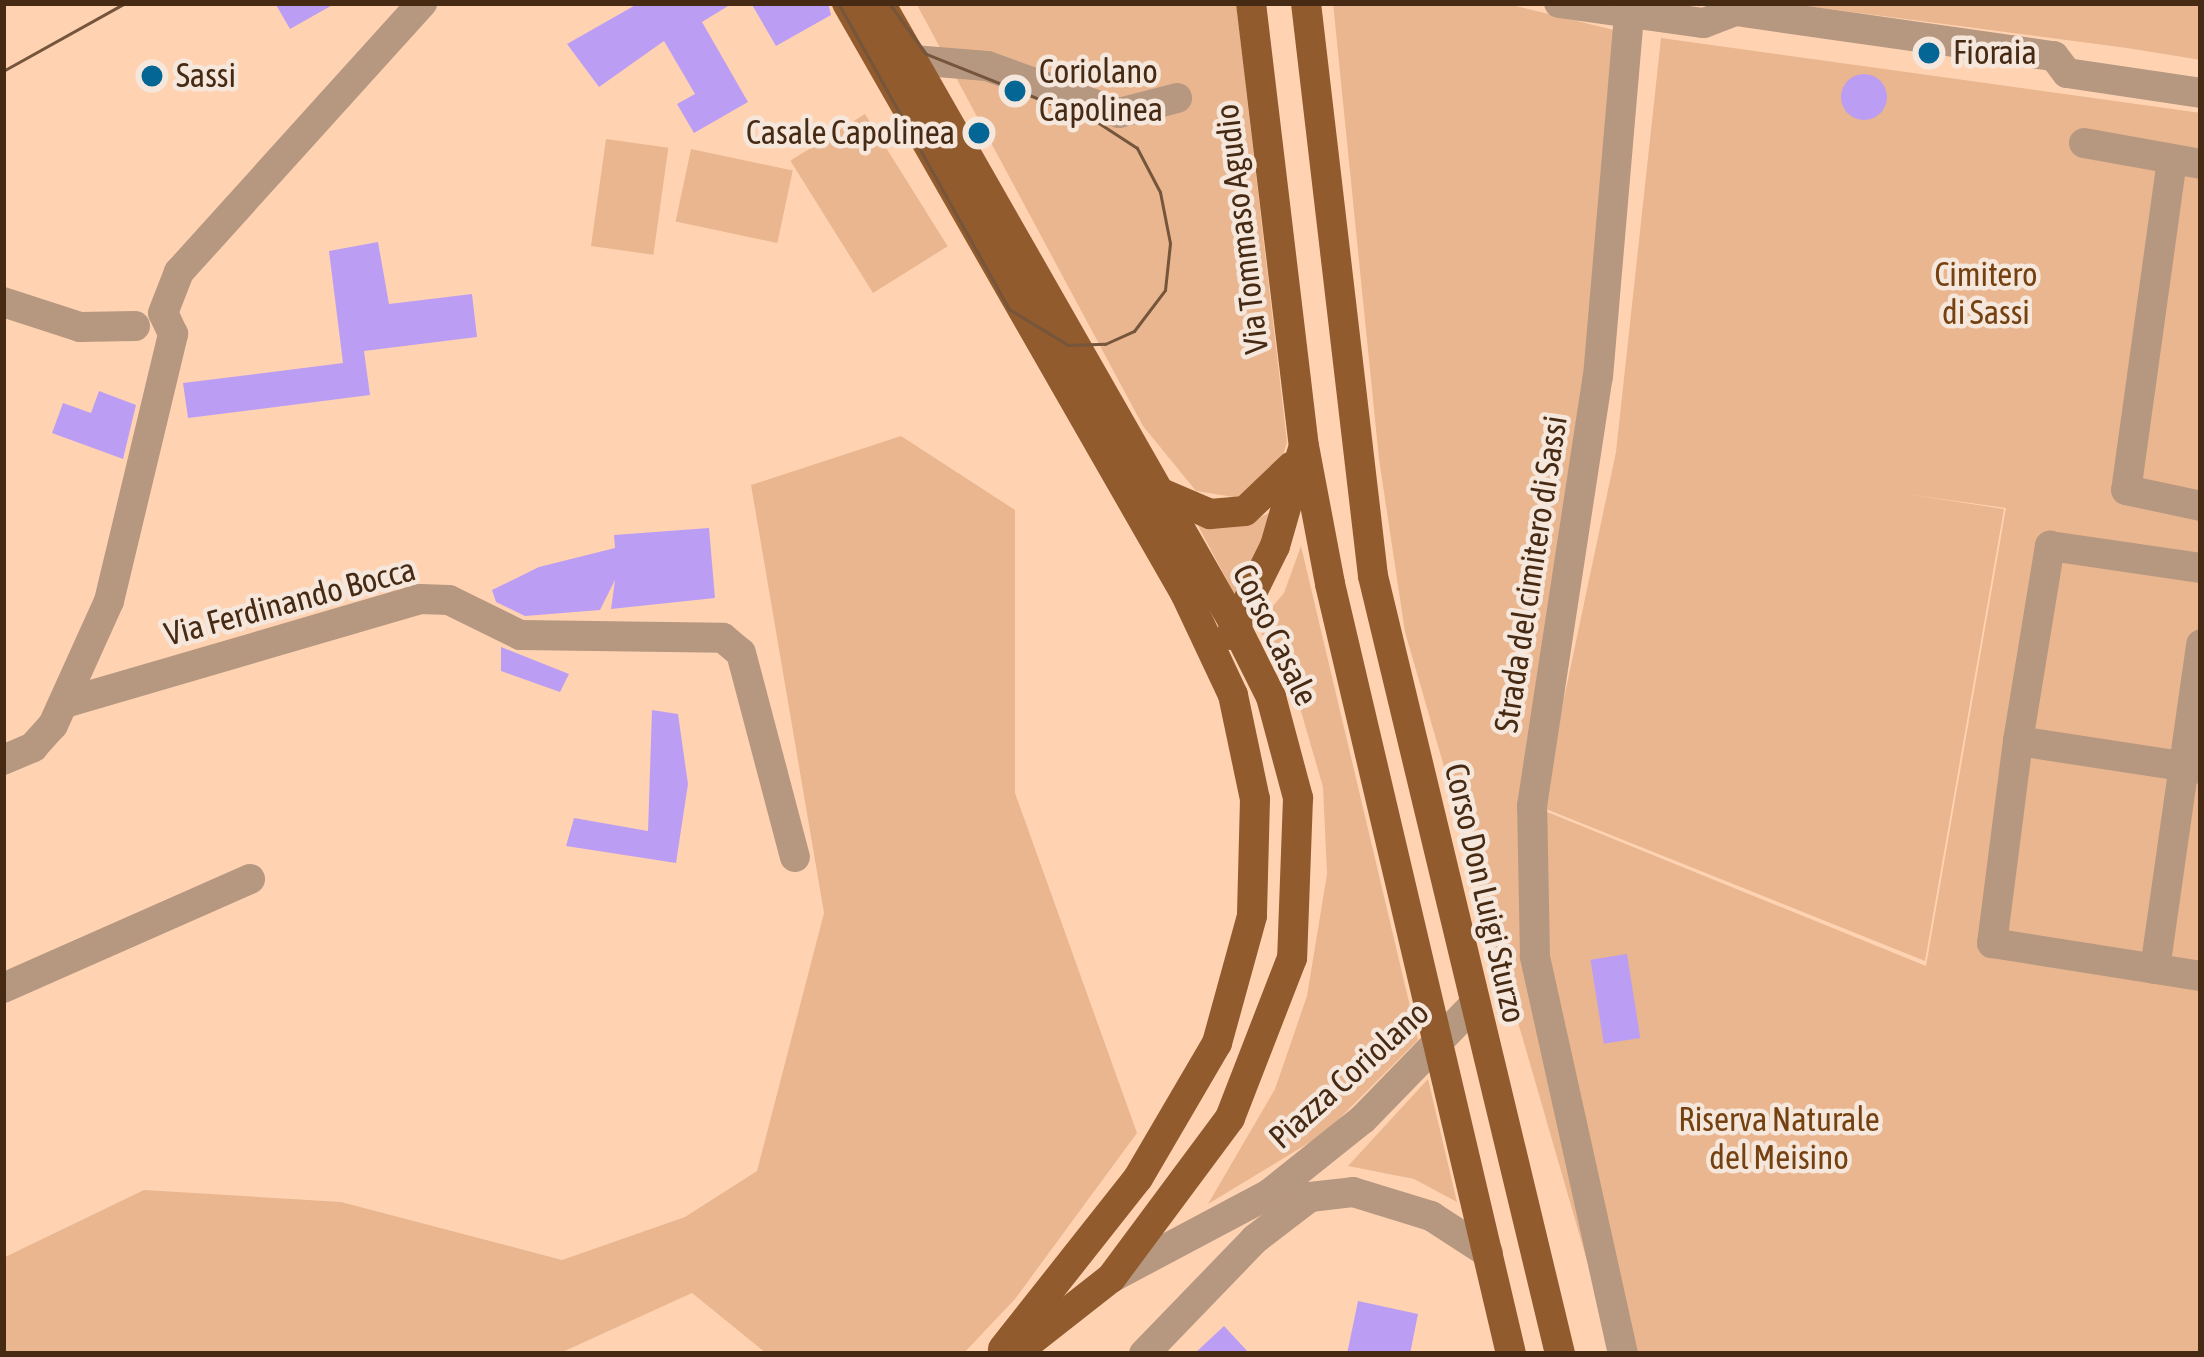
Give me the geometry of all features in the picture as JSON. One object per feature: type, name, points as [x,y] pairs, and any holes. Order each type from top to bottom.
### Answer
[{"type":"main road","name":"Corso Casale","points":[[847,3],[1225,676],[1248,749],[1258,850],[1240,980],[1191,1097],[1000,1354]]},
{"type":"main road","name":"Corso Casale","points":[[880,3],[1234,622],[1271,697],[1298,798],[1292,958],[1230,1118],[1111,1278],[1014,1354]]},
{"type":"main road","name":"Via Tommaso Agudio","points":[[1251,3],[1304,446]]},
{"type":"main road","name":"Corso Don Luigi Sturzo","points":[[1306,3],[1354,446],[1373,577],[1560,1354]]},
{"type":"main road","points":[[1225,676],[1234,622],[1275,546],[1304,446]]},
{"type":"main road","points":[[1158,491],[1210,514],[1245,511],[1277,488],[1304,446]]},
{"type":"main road","points":[[1304,446],[1511,1354]]},
{"type":"street","points":[[3,760],[33,747],[68,702],[109,601],[166,346],[144,346],[149,319],[179,272],[422,3]]},
{"type":"street","points":[[1558,3],[1704,23],[1736,11],[2054,56],[2067,73],[2201,93]]},
{"type":"street","name":"Strada del cimitero di Sassi","points":[[1623,1354],[1534,956],[1532,806],[1598,376],[1629,13]]},
{"type":"street","points":[[913,60],[987,66],[1119,112],[1177,98]]},
{"type":"street","points":[[2084,143],[2187,162],[2126,490],[2201,506]]},
{"type":"street","points":[[3,302],[80,326],[149,319]]},
{"type":"street","points":[[2201,568],[2050,546],[2018,741],[1996,949],[2201,976]]},
{"type":"street","name":"Via Ferdinando Bocca","points":[[68,702],[420,599],[449,600],[520,634],[723,638],[741,653],[796,857]]},
{"type":"street","points":[[2155,969],[2192,768],[2201,644]]},
{"type":"street","points":[[2018,741],[2192,768]]},
{"type":"street","points":[[3,988],[250,879]]},
{"type":"street","name":"Piazza Coriolano","points":[[1111,1278],[1269,1194],[1440,1048],[1474,1005]]},
{"type":"street","points":[[1144,1354],[1255,1239],[1310,1198],[1353,1192],[1431,1216],[1488,1253]]},
{"type":"street","points":[[1255,1239],[1269,1194]]},
{"type":"street","name":"Piazza Coriolano","points":[[1269,1194],[1310,1198]]},
{"type":"green space","points":[[916,3],[1236,3],[1287,442],[1280,466],[1246,499],[1196,491],[1143,426]]},
{"type":"green space","points":[[1333,3],[1504,3],[1618,31],[1592,374],[1535,807],[1926,966],[2006,508],[1906,494],[2004,509],[1925,961],[1541,807],[1616,452],[1661,38],[2201,113],[2201,1354],[1614,1354],[1405,632],[1379,459]]},
{"type":"green space","points":[[1783,3],[2201,3],[2201,60],[2127,48]]},
{"type":"green space","points":[[865,114],[948,246],[873,293],[790,161]]},
{"type":"green space","points":[[606,139],[668,148],[653,255],[591,246]]},
{"type":"green space","points":[[691,149],[793,171],[777,243],[676,221]]},
{"type":"green space","points":[[901,436],[1015,510],[1015,793],[1137,1133],[1015,1299],[963,1354],[767,1354],[692,1293],[558,1354],[3,1354],[3,1258],[144,1190],[341,1202],[562,1260],[685,1217],[757,1171],[824,913],[751,485]]},
{"type":"green space","points":[[1280,508],[1237,599],[1196,522],[1243,525]]},
{"type":"green space","points":[[1301,546],[1418,1040],[1325,1133],[1208,1204],[1275,1089],[1307,996],[1327,874],[1323,787],[1300,708],[1257,625],[1284,593]]},
{"type":"green space","points":[[1428,1079],[1457,1202],[1414,1179],[1348,1166]]},
{"type":"building","points":[[275,3],[336,3],[290,29]]},
{"type":"building","points":[[639,3],[733,3],[702,22],[748,102],[694,133],[677,104],[695,94],[664,41],[599,87],[567,44]]},
{"type":"building","points":[[751,3],[828,3],[831,15],[776,46]]},
{"type":"building","points":[[1864,74],[1880,81],[1887,97],[1880,113],[1864,120],[1848,113],[1841,97],[1848,81]]},
{"type":"building","points":[[378,242],[389,304],[472,294],[477,337],[364,351],[370,395],[188,418],[183,383],[343,363],[329,251]]},
{"type":"building","points":[[99,391],[136,405],[123,459],[52,433],[63,403],[91,413]]},
{"type":"building","points":[[709,528],[715,598],[611,609],[615,580],[600,610],[525,616],[496,602],[492,590],[539,567],[615,548],[614,535]]},
{"type":"building","points":[[501,647],[569,674],[560,692],[501,671]]},
{"type":"building","points":[[652,710],[678,714],[688,784],[676,863],[566,846],[574,818],[648,831]]},
{"type":"building","points":[[1627,954],[1640,1038],[1604,1044],[1590,960]]},
{"type":"building","points":[[1358,1301],[1418,1314],[1410,1354],[1347,1354]]},
{"type":"building","points":[[1224,1326],[1250,1354],[1194,1354]]},
{"type":"tram line","points":[[3,71],[125,3]]},
{"type":"tram line","points":[[838,3],[1009,309],[1068,345],[1105,344],[1134,331],[1165,290],[1170,243],[1160,192],[1137,148],[1097,122],[926,54],[889,3]]},
{"type":"place","name":"Fioraia","points":[[1929,53]]},
{"type":"place","name":"Sassi","points":[[152,76]]},
{"type":"place","name":"Coriolano Capolinea","points":[[1015,91]]},
{"type":"place","name":"Casale Capolinea","points":[[979,133]]},
{"type":"park label","name":"Cimitero di Sassi","points":[[1986,294]]},
{"type":"park label","name":"Riserva Naturale del Meisino","points":[[1779,1139]]}]
